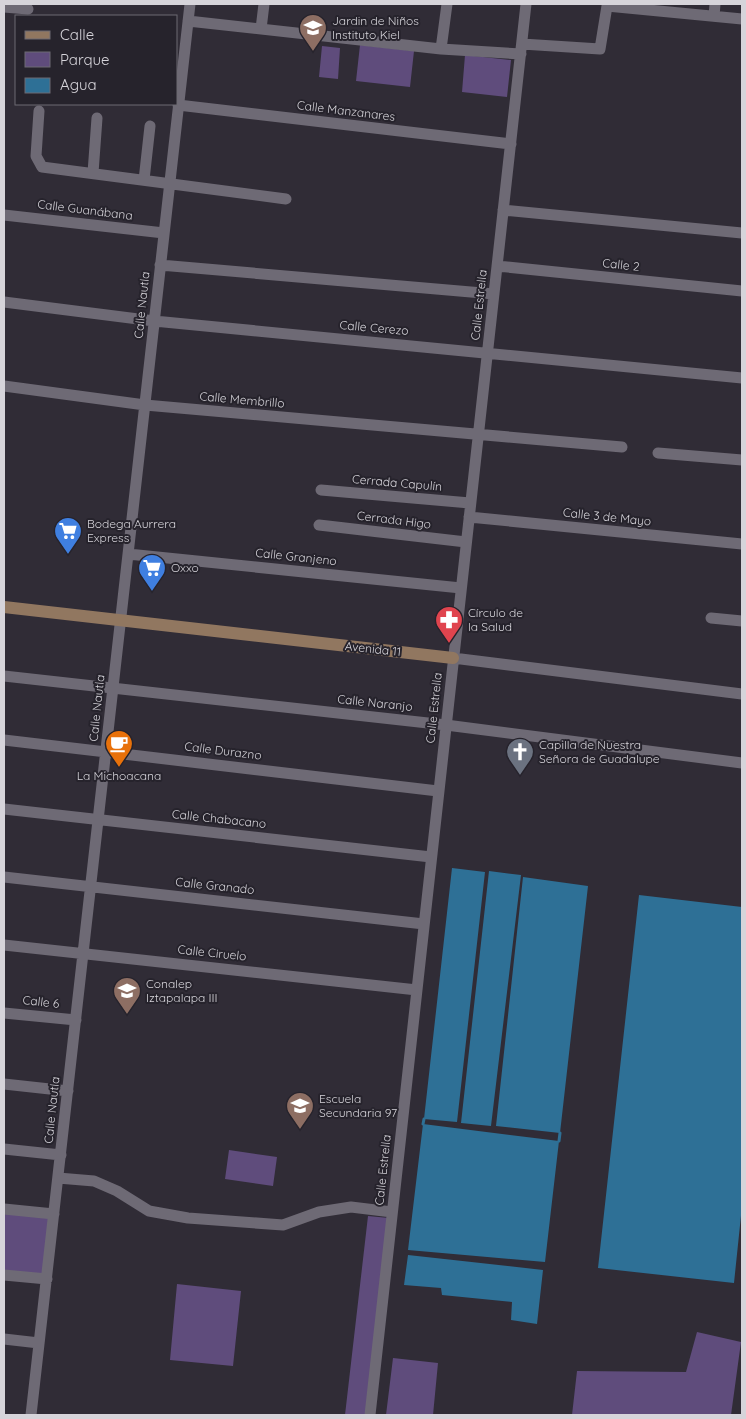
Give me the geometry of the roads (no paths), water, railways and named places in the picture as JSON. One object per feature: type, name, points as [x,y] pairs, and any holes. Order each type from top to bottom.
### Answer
[{"type":"street","name":"Calle Nautla","points":[[31,1415],[170,184],[178,105],[181,44],[188,21],[190,4]]},
{"type":"street","points":[[260,29],[264,4]]},
{"type":"street","points":[[441,49],[447,4]]},
{"type":"street","name":"Calle Estrella","points":[[370,1415],[526,4]]},
{"type":"street","points":[[714,16],[715,4]]},
{"type":"street","points":[[188,21],[441,49],[600,50],[607,5],[742,19]]},
{"type":"street","points":[[4,7],[28,9]]},
{"type":"street","name":"Calle Manzanares","points":[[178,105],[510,144]]},
{"type":"street","points":[[39,111],[36,156],[42,167],[286,199]]},
{"type":"street","points":[[93,173],[97,118]]},
{"type":"street","points":[[144,180],[150,126]]},
{"type":"street","points":[[503,210],[742,233]]},
{"type":"street","name":"Calle Guanábana","points":[[4,215],[164,233]]},
{"type":"street","points":[[160,265],[494,294]]},
{"type":"street","name":"Calle 2","points":[[497,266],[742,292]]},
{"type":"street","name":"Calle Cerezo","points":[[4,302],[154,321],[742,378]]},
{"type":"street","name":"Calle Membrillo","points":[[4,386],[145,405],[622,448]]},
{"type":"street","points":[[658,453],[742,460]]},
{"type":"street","name":"Cerrada Capulín","points":[[321,490],[470,503]]},
{"type":"street","name":"Calle 3 de Mayo","points":[[469,517],[742,544]]},
{"type":"street","name":"Cerrada Higo","points":[[319,525],[466,542]]},
{"type":"street","name":"Calle Granjeno","points":[[128,554],[461,588]]},
{"type":"street","name":"Avenida 11","points":[[4,607],[453,658],[742,694]]},
{"type":"street","points":[[711,618],[742,621]]},
{"type":"street","name":"Calle Naranjo","points":[[4,676],[446,725],[742,763]]},
{"type":"street","name":"Calle Durazno","points":[[4,740],[438,791]]},
{"type":"street","name":"Calle Chabacano","points":[[4,809],[431,857]]},
{"type":"street","name":"Calle Granado","points":[[4,877],[424,924]]},
{"type":"street","name":"Calle Ciruelo","points":[[4,945],[417,990]]},
{"type":"street","name":"Calle 6","points":[[4,1012],[76,1020]]},
{"type":"street","points":[[4,1084],[68,1091]]},
{"type":"street","points":[[4,1149],[61,1155]]},
{"type":"street","points":[[58,1178],[94,1181],[117,1191],[149,1211],[188,1218],[283,1225],[319,1212],[351,1207],[392,1212]]},
{"type":"street","points":[[4,1209],[54,1214]]},
{"type":"street","points":[[4,1275],[47,1279]]},
{"type":"street","points":[[4,1339],[39,1344]]},
{"type":"water","points":[[452,868],[485,872],[457,1122],[424,1119]]},
{"type":"water","points":[[489,871],[521,875],[491,1126],[461,1123]]},
{"type":"water","points":[[523,877],[588,886],[560,1133],[496,1126]]},
{"type":"water","points":[[639,895],[742,907],[742,1206],[734,1283],[598,1268]]},
{"type":"water","points":[[423,1124],[559,1141],[545,1262],[408,1250]]},
{"type":"water","points":[[408,1255],[543,1270],[537,1324],[511,1320],[512,1302],[442,1295],[441,1288],[404,1285]]},
{"type":"waterway","points":[[423,1124],[424,1119]]},
{"type":"waterway","points":[[559,1141],[560,1133]]},
{"type":"place","name":"Jardin de Niños Instituto Kiel","points":[[313,52]]},
{"type":"place","name":"Bodega Aurrera Express","points":[[68,555]]},
{"type":"place","name":"Oxxo","points":[[152,592]]},
{"type":"place","name":"Círculo de la Salud","points":[[449,644]]},
{"type":"place","name":"La Michoacana","points":[[119,768]]},
{"type":"place","name":"Capilla de Nuestra Señora de Guadalupe","points":[[520,776]]},
{"type":"place","name":"Conalep Iztapalapa III","points":[[127,1015]]},
{"type":"place","name":"Escuela Secundaria 97","points":[[300,1130]]}]
